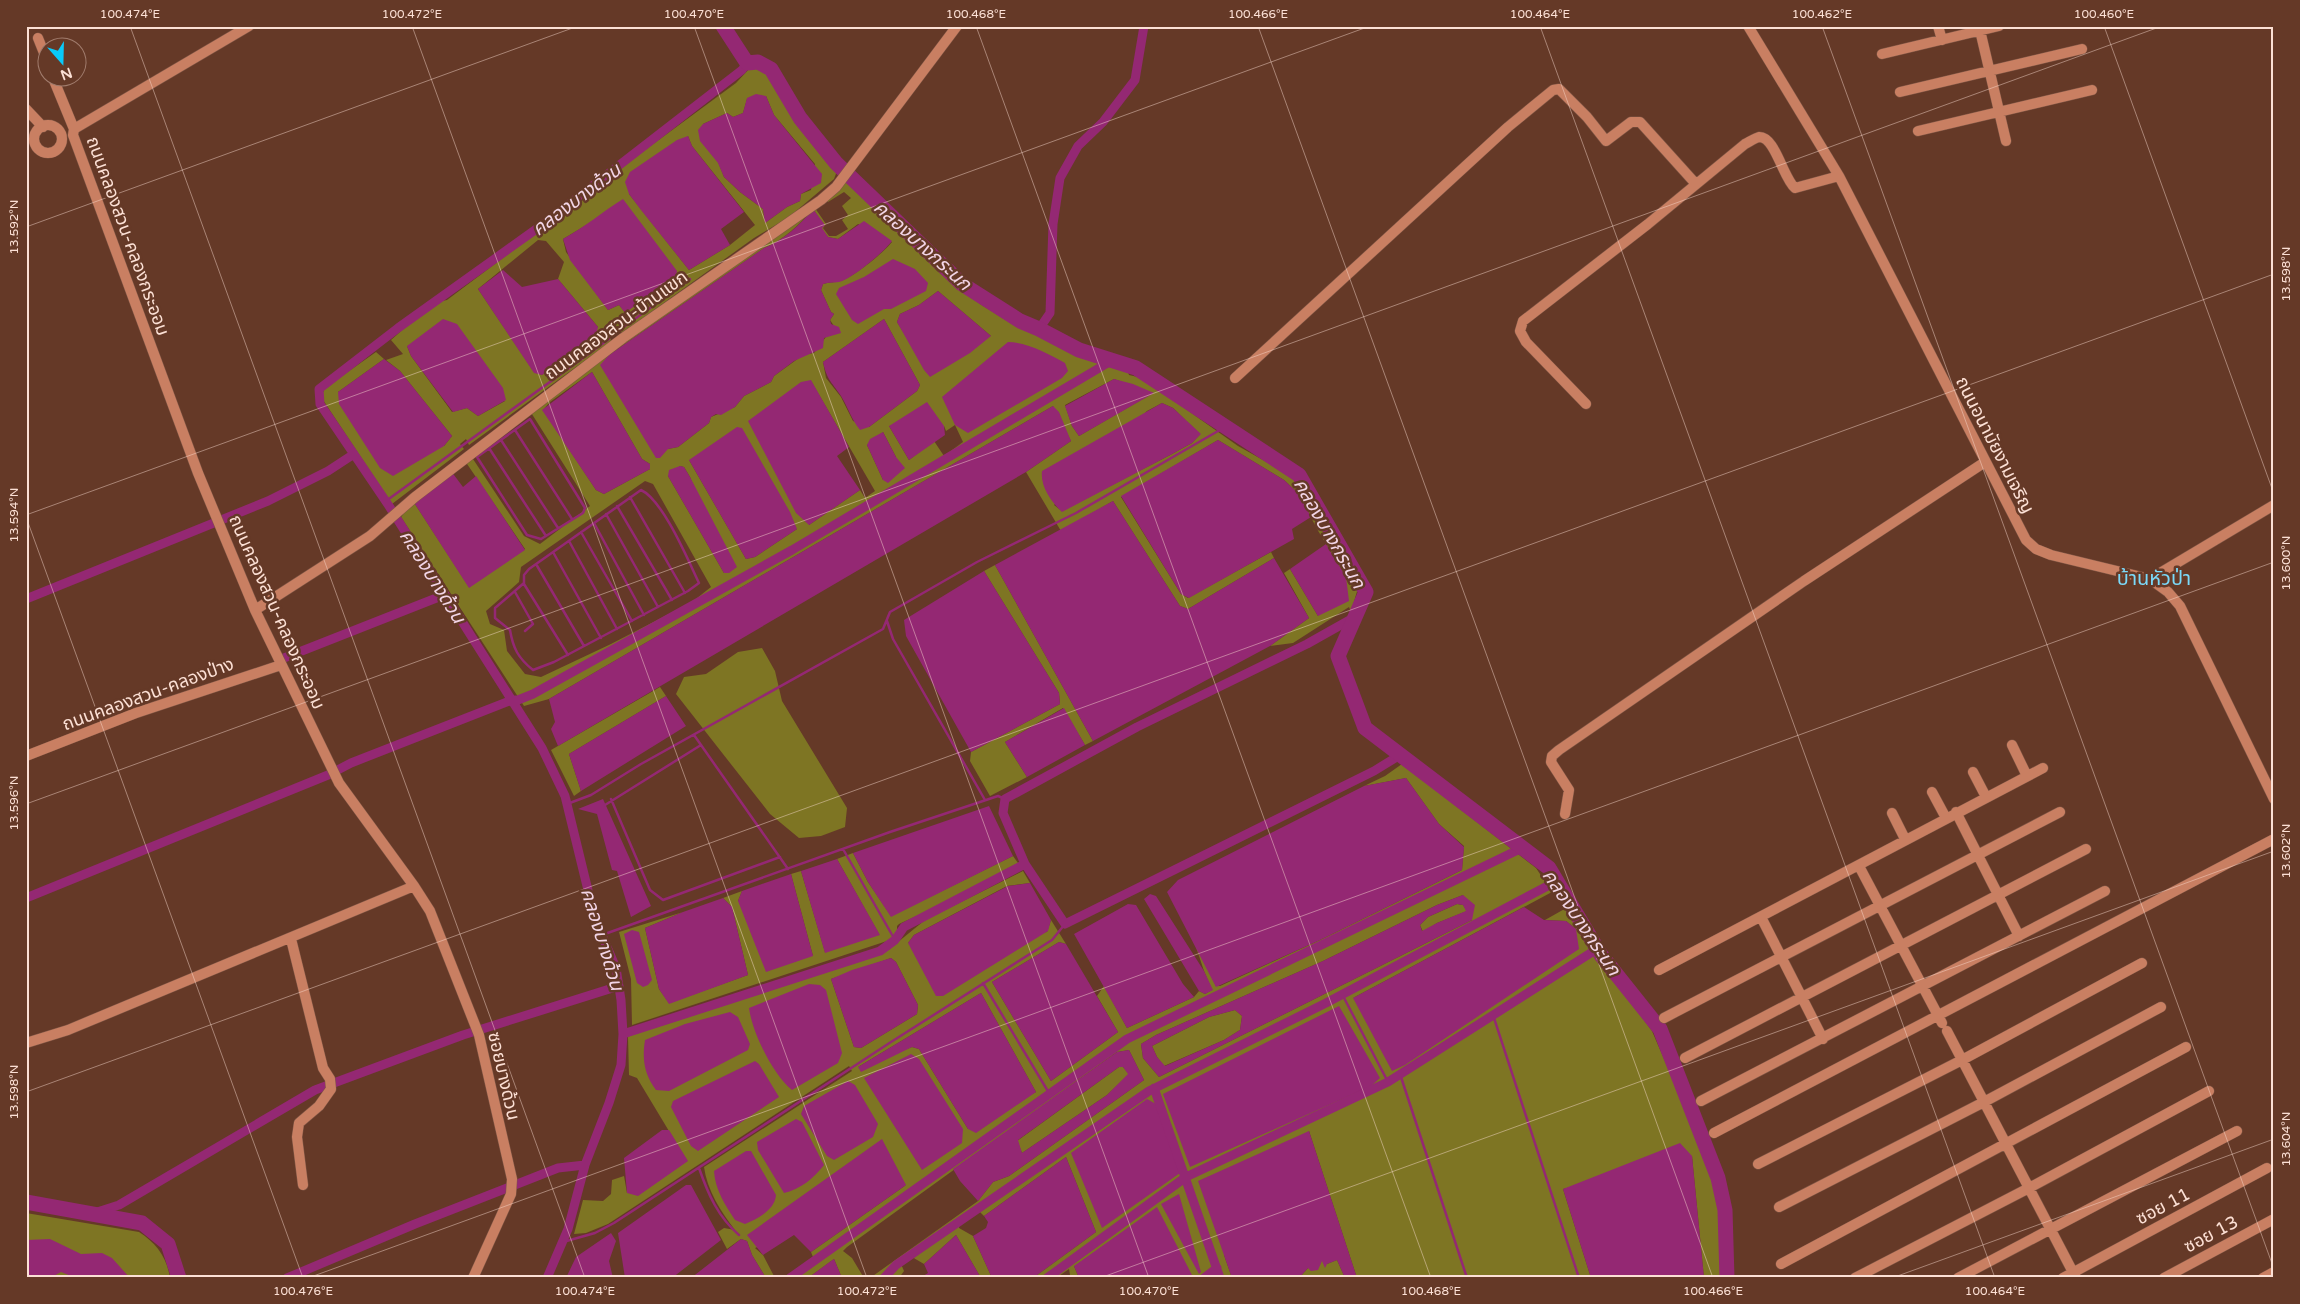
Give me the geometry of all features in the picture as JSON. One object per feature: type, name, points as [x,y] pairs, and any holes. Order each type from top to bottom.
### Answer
[{"type":"street","name":"ถนนคลองสวน-คลองกระออม","points":[[249,26],[73,132],[191,454],[255,610],[332,770],[414,886]]},
{"type":"street","name":"ถนนคลองสวน-บ้านแขก","points":[[255,610],[387,524],[404,506],[623,338],[821,200],[836,187],[957,26]]},
{"type":"street","name":"ถนนอนามัยงามเจริญ","points":[[1748,26],[1839,176],[2026,540],[2036,549],[2051,555],[2150,579],[2168,592],[2180,606],[2274,799]]},
{"type":"street","points":[[1938,26],[1942,40]]},
{"type":"street","points":[[1882,54],[1942,40],[1980,28],[1998,26]]},
{"type":"street","points":[[1980,28],[2006,141]]},
{"type":"street","points":[[1900,92],[2082,49]]},
{"type":"street","points":[[57,88],[73,132],[61,135]]},
{"type":"street","points":[[1235,378],[1508,127],[1553,90],[1559,89],[1570,98],[1606,141],[1631,122],[1640,122],[1695,183]]},
{"type":"street","points":[[1918,131],[2092,90]]},
{"type":"street","points":[[26,109],[42,127]]},
{"type":"street","points":[[42,127],[54,127],[61,135],[61,144],[56,151],[42,152],[37,148],[34,141],[36,132],[42,127]]},
{"type":"street","points":[[1586,404],[1526,342],[1520,331],[1523,321],[1648,224],[1695,183],[1745,144],[1758,137],[1765,138],[1771,143],[1789,183],[1795,188],[1839,176]]},
{"type":"street","points":[[1565,814],[1568,790],[1551,762],[1552,756],[1558,750],[1804,581],[1985,462]]},
{"type":"street","points":[[2150,579],[2274,505]]},
{"type":"street","name":"ถนนคลองสวน-คลองป่าง","points":[[26,756],[136,713],[281,665]]},
{"type":"street","points":[[2012,745],[2027,776]]},
{"type":"street","points":[[1659,970],[1859,866],[1956,812],[2044,768]]},
{"type":"street","points":[[1973,772],[1986,797]]},
{"type":"street","points":[[1932,792],[1946,818]]},
{"type":"street","points":[[1956,812],[2019,936]]},
{"type":"street","points":[[1664,1018],[2060,812]]},
{"type":"street","points":[[1892,813],[1905,839]]},
{"type":"street","points":[[1714,1133],[1942,1023],[2274,839]]},
{"type":"street","points":[[1685,1058],[2086,849]]},
{"type":"street","points":[[1859,866],[2075,1275]]},
{"type":"street","points":[[26,1043],[68,1030],[414,886]]},
{"type":"street","name":"ซอยบางด้วน","points":[[414,886],[430,911],[477,1031],[512,1179],[511,1194],[473,1278]]},
{"type":"street","points":[[1701,1101],[2105,891]]},
{"type":"street","points":[[1761,917],[1822,1039]]},
{"type":"street","points":[[291,938],[323,1068],[330,1084],[319,1106],[298,1123],[297,1137],[304,1184]]},
{"type":"street","points":[[1758,1164],[1962,1060],[2142,963]]},
{"type":"street","points":[[1779,1207],[1984,1102],[2161,1007]]},
{"type":"street","points":[[1781,1264],[2186,1047]]},
{"type":"street","points":[[1855,1278],[2029,1188],[2209,1090]]},
{"type":"street","points":[[1958,1278],[2237,1130]]},
{"type":"street","name":"ซอย 11","points":[[2063,1278],[2075,1275],[2267,1168]]},
{"type":"street","name":"ซอย 13","points":[[2164,1278],[2274,1220]]},
{"type":"street","points":[[2264,1278],[2274,1272]]},
{"type":"shaded area","points":[[750,68],[761,68],[769,72],[802,125],[837,171],[834,179],[789,217],[754,238],[622,333],[618,326],[608,334],[611,340],[609,343],[469,445],[466,439],[460,444],[464,449],[392,504],[321,397],[325,388],[376,352],[384,359],[338,392],[444,446],[452,436],[400,371],[386,360],[403,354],[391,340],[409,324],[442,301],[447,300],[536,233],[560,219],[563,212],[582,201],[603,181],[736,83]],"holes":[[[766,96],[774,115],[815,164],[811,190],[801,194],[800,201],[787,207],[765,223],[763,209],[724,177],[703,124],[727,113],[733,117],[743,113],[747,99]],[[688,136],[692,146],[755,225],[730,245],[689,270],[629,194]],[[593,221],[625,312],[619,305],[608,310],[566,252],[563,239]],[[538,240],[546,241],[564,262],[558,279],[598,327],[542,375],[534,372],[478,289]],[[407,346],[505,401],[478,416],[467,408],[452,412],[411,356]]]},
{"type":"shaded area","points":[[756,94],[766,96],[774,115],[822,174],[821,183],[801,194],[800,201],[787,207],[765,223],[763,209],[724,177],[718,163],[700,141],[698,130],[703,124],[727,113],[733,117],[743,113],[747,98]]},
{"type":"shaded area","points":[[688,136],[692,146],[744,212],[721,229],[730,245],[689,270],[629,194],[625,182],[630,172],[677,140]]},
{"type":"shaded area","points":[[846,180],[897,227],[937,271],[980,304],[1019,328],[1041,334],[1092,360],[1127,369],[1129,375],[1142,378],[1238,446],[1297,479],[1358,588],[1351,612],[1349,607],[1293,643],[1270,646],[1309,618],[1284,573],[1290,569],[1318,616],[1346,577],[1317,529],[1299,494],[1284,480],[1218,440],[1121,497],[1181,594],[1188,598],[1271,552],[1274,558],[1188,609],[1180,606],[1113,501],[1061,531],[1026,472],[1071,441],[1053,406],[549,699],[524,706],[401,517],[413,501],[469,587],[525,549],[465,461],[471,456],[524,536],[540,544],[590,506],[530,411],[601,358],[812,210],[785,236],[764,248],[609,355],[668,449],[678,447],[709,423],[711,417],[735,407],[744,396],[771,382],[774,376],[803,355],[814,353],[834,326],[830,320],[834,314],[831,312],[821,290],[823,284],[839,281],[852,275],[875,258],[892,242],[858,224],[838,239],[828,237],[821,228],[824,225],[813,209],[815,208],[826,224],[823,228],[829,236],[836,236],[848,229],[842,220],[848,215],[842,206],[851,198],[844,192],[828,202],[825,199]],"holes":[[[938,291],[991,336],[909,341],[897,322],[900,314],[919,305]],[[884,319],[920,385],[917,391],[869,427],[853,421],[841,397],[826,378],[823,362]],[[592,372],[642,459],[650,464],[650,469],[604,494],[596,490],[543,410],[550,402]],[[1114,379],[1153,393],[1079,436],[1072,426],[1065,405]],[[811,381],[875,491],[865,498],[860,490],[809,525]],[[1162,403],[1173,408],[1200,434],[1192,443],[1062,511],[1054,505],[1147,411]],[[955,425],[963,442],[944,456],[934,441],[909,460],[889,426],[944,426],[946,431]],[[883,432],[896,457],[883,480],[867,445]],[[689,460],[797,529],[755,557],[746,559]],[[680,466],[684,467],[690,477],[729,573],[724,573],[668,476]],[[645,481],[653,484],[711,587],[692,602],[611,644],[541,677],[525,674],[507,651],[504,630],[490,624],[486,611],[519,582],[521,567]]]},
{"type":"shaded area","points":[[623,199],[677,271],[676,276],[625,313],[619,305],[608,310],[570,260],[563,239]]},
{"type":"shaded area","points":[[813,209],[825,225],[822,228],[828,237],[838,239],[864,221],[892,241],[875,258],[852,276],[839,282],[823,284],[821,290],[831,312],[834,314],[830,320],[831,324],[839,327],[841,333],[824,338],[823,348],[794,361],[774,376],[771,382],[744,396],[735,407],[721,415],[716,414],[711,417],[709,423],[678,447],[668,449],[660,458],[656,458],[600,365],[609,355],[764,248],[785,236]]},
{"type":"shaded area","points":[[893,259],[915,269],[928,283],[926,291],[891,309],[884,309],[858,324],[852,320],[836,294],[839,288],[864,277]]},
{"type":"shaded area","points":[[503,270],[522,287],[558,279],[598,327],[596,335],[542,375],[534,373],[478,289]]},
{"type":"shaded area","points":[[938,291],[991,336],[970,353],[930,377],[924,370],[897,322],[900,314],[919,305]]},
{"type":"shaded area","points":[[443,319],[457,324],[503,388],[506,400],[478,416],[467,408],[453,412],[411,356],[407,346]]},
{"type":"shaded area","points":[[884,319],[920,385],[917,391],[869,427],[860,430],[828,377],[823,362]]},
{"type":"shaded area","points":[[1008,342],[1023,344],[1045,352],[1065,363],[1068,371],[1062,378],[968,433],[955,425],[942,397]]},
{"type":"shaded area","points":[[384,359],[400,371],[452,436],[444,446],[393,476],[380,468],[339,404],[338,392]]},
{"type":"shaded area","points":[[592,372],[642,459],[650,464],[650,469],[604,494],[596,490],[542,410]]},
{"type":"shaded area","points":[[1114,379],[1133,384],[1154,393],[1079,436],[1072,426],[1065,406]]},
{"type":"shaded area","points":[[811,380],[849,447],[837,456],[860,490],[809,525],[796,513],[748,421],[801,382]]},
{"type":"shaded area","points":[[927,402],[944,426],[945,435],[909,460],[889,426]]},
{"type":"shaded area","points":[[1162,403],[1173,408],[1201,434],[1192,443],[1062,512],[1047,493],[1042,471]]},
{"type":"shaded area","points":[[1053,406],[1059,412],[1071,441],[1026,472],[558,746],[551,729],[555,722],[549,699]]},
{"type":"shaded area","points":[[737,427],[742,428],[790,512],[797,529],[755,557],[746,559],[689,460]]},
{"type":"shaded area","points":[[883,432],[896,457],[905,468],[888,483],[883,480],[867,445],[870,439]]},
{"type":"shaded area","points":[[1218,440],[1284,480],[1299,494],[1311,517],[1292,529],[1294,539],[1189,598],[1181,594],[1121,496]]},
{"type":"shaded area","points":[[680,466],[684,467],[690,477],[737,567],[729,573],[724,573],[668,476],[669,470]]},
{"type":"shaded area","points":[[451,471],[463,487],[476,476],[525,550],[469,588],[413,501]]},
{"type":"shaded area","points":[[1113,501],[1180,606],[1188,609],[1274,558],[1309,618],[1270,646],[1093,741],[995,565]]},
{"type":"shaded area","points":[[1326,544],[1346,577],[1349,601],[1318,616],[1290,569]]},
{"type":"shaded area","points":[[995,565],[1093,741],[1085,745],[1063,708],[1005,742],[1027,777],[990,796],[970,761],[971,752],[1060,704],[1059,693],[984,571]]},
{"type":"shaded area","points":[[984,571],[1059,693],[1060,704],[971,752],[906,636],[904,620]]},
{"type":"shaded area","points":[[762,648],[775,671],[782,701],[847,808],[845,827],[821,836],[799,838],[770,814],[676,694],[684,677],[706,674],[738,652]]},
{"type":"shaded area","points":[[660,687],[666,696],[569,754],[581,791],[574,796],[551,750]]},
{"type":"shaded area","points":[[666,696],[686,726],[581,791],[569,754]]},
{"type":"shaded area","points":[[1064,708],[1085,745],[1027,777],[1005,742]]},
{"type":"shaded area","points":[[1402,764],[1536,868],[1552,892],[1353,998],[1576,929],[1566,921],[1545,920],[1568,907],[1597,956],[1652,1031],[1689,1117],[1717,1190],[1724,1278],[1704,1278],[1692,1156],[1563,1189],[1591,1278],[1357,1278],[1309,1131],[1224,1255],[1232,1278],[1193,1278],[1074,1266],[1079,1278],[1066,1278],[1070,1275],[1069,1269],[1056,1278],[1033,1278],[1096,1232],[1066,1157],[984,1216],[979,1211],[959,1224],[959,1228],[973,1236],[992,1278],[981,1278],[956,1235],[924,1264],[912,1257],[901,1264],[904,1271],[899,1278],[870,1278],[978,1201],[993,1182],[1009,1176],[1144,1080],[1129,1050],[1117,1052],[847,1247],[843,1251],[852,1258],[864,1278],[842,1278],[834,1259],[808,1278],[786,1278],[813,1257],[811,1252],[906,1185],[755,1248],[763,1255],[775,1278],[766,1278],[752,1255],[747,1241],[741,1239],[727,1249],[718,1232],[724,1228],[735,1230],[715,1200],[708,1184],[704,1167],[852,1071],[849,1066],[608,1224],[586,1233],[574,1234],[583,1200],[603,1201],[611,1194],[612,1180],[624,1176],[627,1193],[687,1161],[637,1078],[629,1075],[628,1037],[634,1033],[887,951],[925,920],[1023,871],[1030,883],[1007,886],[914,935],[908,943],[1047,932],[1051,920],[1066,944],[1059,942],[992,982],[1051,1081],[1118,1032],[1097,996],[1104,986],[1127,1028],[1194,997],[1199,991],[1205,994],[1212,990],[1194,941],[1216,986],[1220,986],[1320,940],[1462,870],[1464,846],[1439,824],[1406,778],[1364,786],[1385,776]],"holes":[[[1463,895],[1472,920],[1159,1077],[1143,1058],[1141,1044],[1156,1035],[1323,961],[1437,905]],[[891,958],[896,962],[918,1005],[917,1014],[861,1048],[854,1047],[831,979]],[[981,993],[1036,1092],[968,1129],[919,1049],[912,1047],[858,1067]]]},
{"type":"shaded area","points":[[1406,778],[1439,824],[1464,847],[1462,870],[1320,940],[1216,987],[1167,892],[1178,880],[1364,786]]},
{"type":"shaded area","points":[[603,799],[651,906],[631,917],[617,871],[612,870],[597,814],[578,809]]},
{"type":"shaded area","points":[[989,806],[1013,856],[891,917],[868,882],[853,853]]},
{"type":"shaded area","points":[[853,853],[868,882],[891,916],[1013,856],[1018,863],[943,904],[899,924],[897,926],[897,934],[893,939],[632,1025],[631,979],[619,932],[683,912],[645,928],[659,989],[669,1003],[748,975],[732,907],[723,898],[742,891],[738,901],[813,956],[791,874],[801,871],[825,952],[879,934],[837,859]]},
{"type":"shaded area","points":[[837,859],[880,935],[825,953],[801,871]]},
{"type":"shaded area","points":[[791,874],[813,956],[766,972],[738,901],[742,891]]},
{"type":"shaded area","points":[[1030,883],[1051,920],[1048,931],[943,996],[936,996],[908,943],[914,935],[1008,886]]},
{"type":"shaded area","points":[[1150,894],[1156,896],[1204,971],[1213,990],[1205,994],[1199,991],[1144,899]]},
{"type":"shaded area","points":[[1463,895],[1475,905],[1472,920],[1159,1077],[1143,1058],[1141,1044],[1156,1035],[1323,961],[1437,905]],"holes":[[[1457,904],[1463,905],[1466,911],[1422,931],[1420,925],[1428,917]],[[1235,1010],[1242,1016],[1240,1030],[1224,1040],[1165,1066],[1157,1057],[1152,1046],[1209,1017]]]},
{"type":"shaded area","points":[[723,898],[732,907],[748,975],[669,1004],[659,989],[645,928]]},
{"type":"shaded area","points":[[1128,904],[1136,905],[1183,984],[1194,997],[1127,1028],[1074,934]]},
{"type":"shaded area","points":[[1457,904],[1463,905],[1467,911],[1437,923],[1423,932],[1420,925],[1428,917]]},
{"type":"shaded area","points":[[1524,907],[1544,920],[1566,921],[1576,929],[1579,949],[1405,1065],[1392,1071],[1353,998]]},
{"type":"shaded area","points":[[632,930],[639,932],[652,980],[643,987],[637,983],[624,934]]},
{"type":"shaded area","points":[[1059,942],[1066,944],[1118,1032],[1051,1081],[992,982]]},
{"type":"shaded area","points":[[891,958],[896,962],[918,1005],[917,1014],[861,1048],[854,1047],[831,979],[852,970]]},
{"type":"shaded area","points":[[809,984],[820,985],[826,990],[842,1053],[838,1063],[792,1090],[778,1074],[764,1052],[754,1029],[749,1008]]},
{"type":"shaded area","points":[[981,993],[1036,1092],[976,1133],[968,1129],[919,1049],[912,1047],[861,1072],[858,1067]]},
{"type":"shaded area","points":[[1339,1006],[1380,1078],[1371,1086],[1190,1167],[1163,1094]]},
{"type":"shaded area","points":[[1235,1010],[1242,1016],[1240,1030],[1224,1040],[1164,1066],[1157,1057],[1152,1046],[1209,1017]]},
{"type":"shaded area","points":[[730,1012],[738,1017],[750,1044],[748,1050],[669,1091],[656,1090],[645,1066],[645,1040],[685,1024]]},
{"type":"shaded area","points":[[1129,1050],[1144,1080],[1009,1176],[993,1182],[978,1201],[960,1181],[953,1169],[1117,1052]],"holes":[[[1119,1067],[1123,1067],[1128,1074],[1107,1095],[1022,1153],[1018,1140]]]},
{"type":"shaded area","points":[[911,1054],[919,1059],[963,1129],[962,1143],[922,1170],[864,1078]]},
{"type":"shaded area","points":[[755,1061],[759,1064],[779,1097],[698,1151],[691,1146],[671,1107],[673,1101]]},
{"type":"shaded area","points":[[1119,1067],[1123,1067],[1129,1074],[1107,1095],[1022,1153],[1017,1141]]},
{"type":"shaded area","points":[[848,1081],[855,1085],[878,1124],[873,1137],[834,1160],[827,1156],[801,1114],[804,1106]]},
{"type":"shaded area","points":[[1147,1099],[1156,1104],[1180,1173],[1102,1228],[1071,1153]]},
{"type":"shaded area","points":[[796,1119],[802,1122],[824,1165],[807,1182],[796,1189],[784,1193],[758,1150],[757,1142]]},
{"type":"shaded area","points":[[662,1130],[669,1130],[688,1161],[638,1196],[627,1193],[624,1158]]},
{"type":"shaded area","points":[[1309,1131],[1357,1278],[1345,1278],[1337,1260],[1327,1264],[1325,1268],[1322,1261],[1318,1270],[1311,1271],[1308,1268],[1299,1278],[1232,1278],[1198,1181]]},
{"type":"shaded area","points":[[882,1139],[906,1185],[811,1252],[794,1235],[763,1255],[747,1235]]},
{"type":"shaded area","points":[[1680,1143],[1692,1156],[1704,1278],[1591,1278],[1563,1189]]},
{"type":"shaded area","points":[[746,1151],[751,1151],[776,1195],[769,1209],[760,1217],[745,1224],[735,1220],[728,1209],[718,1190],[714,1171]]},
{"type":"shaded area","points":[[1066,1157],[1096,1232],[1033,1278],[992,1278],[973,1236],[986,1228],[988,1222],[984,1216]]},
{"type":"shaded area","points":[[686,1185],[691,1185],[721,1240],[672,1278],[625,1278],[618,1233]]},
{"type":"shaded area","points":[[1179,1194],[1201,1272],[1199,1274],[1161,1204]]},
{"type":"shaded area","points":[[1157,1207],[1193,1277],[1079,1278],[1074,1266]]},
{"type":"shaded area","points":[[26,1213],[139,1232],[160,1251],[169,1270],[170,1278],[26,1278]]},
{"type":"shaded area","points":[[611,1233],[616,1241],[609,1261],[613,1278],[566,1278],[576,1257]]},
{"type":"shaded area","points":[[956,1235],[981,1278],[920,1278],[928,1273],[924,1264]]},
{"type":"shaded area","points":[[50,1239],[81,1254],[102,1253],[112,1258],[130,1278],[76,1278],[61,1272],[50,1278],[26,1278],[26,1240]]},
{"type":"shaded area","points":[[741,1239],[747,1241],[752,1255],[766,1278],[691,1278]]},
{"type":"shaded area","points":[[834,1259],[842,1278],[808,1278],[831,1261]]},
{"type":"shaded area","points":[[1322,1260],[1327,1264],[1337,1260],[1345,1278],[1299,1278],[1308,1268]]},
{"type":"waterway","name":"คลองบางกระนก","points":[[723,26],[747,63],[758,62],[771,69],[800,118],[836,163],[962,284],[1020,321],[1079,350],[1136,368],[1299,475],[1366,592],[1338,656],[1365,728],[1549,868],[1601,955],[1660,1029],[1718,1178],[1725,1210],[1727,1278]]},
{"type":"waterway","points":[[1039,329],[1050,313],[1053,224],[1060,178],[1078,146],[1103,122],[1135,80],[1144,26]]},
{"type":"waterway","name":"คลองบางด้วน","points":[[547,1278],[568,1229],[585,1165],[609,1103],[621,1065],[623,1034],[621,1000],[616,968],[595,919],[565,796],[542,748],[389,506],[320,404],[319,389],[398,328],[542,225],[742,70],[747,63]]},
{"type":"waterway","points":[[621,329],[690,279]]},
{"type":"waterway","points":[[386,501],[609,339]]},
{"type":"waterway","points":[[26,898],[328,775],[351,763],[512,700],[518,700],[533,694],[792,550],[1111,361]]},
{"type":"waterway","points":[[530,419],[585,508],[583,513],[541,539],[527,535],[477,457],[530,419]]},
{"type":"waterway","points":[[567,804],[591,795],[641,764],[883,629],[890,612],[977,562],[1076,513],[1225,427]]},
{"type":"waterway","points":[[515,430],[572,519]]},
{"type":"waterway","points":[[501,440],[558,528]]},
{"type":"waterway","points":[[489,448],[546,536]]},
{"type":"waterway","points":[[26,599],[268,501],[328,471],[354,454]]},
{"type":"waterway","points":[[641,490],[658,506],[666,518],[682,546],[699,583],[688,591],[554,662],[533,670],[517,652],[510,630],[495,618],[495,608],[524,583],[524,575],[529,569],[641,490]]},
{"type":"waterway","points":[[630,497],[685,593]]},
{"type":"waterway","points":[[617,506],[672,600]]},
{"type":"waterway","points":[[606,514],[658,607]]},
{"type":"waterway","points":[[594,523],[644,615]]},
{"type":"waterway","points":[[581,532],[632,621]]},
{"type":"waterway","points":[[569,541],[617,629]]},
{"type":"waterway","points":[[553,552],[601,638]]},
{"type":"waterway","points":[[536,564],[584,646]]},
{"type":"waterway","points":[[524,584],[568,655]]},
{"type":"waterway","points":[[515,592],[533,624],[525,631]]},
{"type":"waterway","points":[[284,658],[444,595]]},
{"type":"waterway","points":[[1025,864],[1003,813],[1005,799],[1137,727],[1307,644],[1355,617]]},
{"type":"waterway","points":[[887,621],[893,639],[985,800]]},
{"type":"waterway","points":[[694,735],[788,869]]},
{"type":"waterway","points":[[605,805],[701,745]]},
{"type":"waterway","points":[[623,1034],[880,951],[895,940],[904,927],[1025,864],[1065,924],[1374,771],[1400,755]]},
{"type":"waterway","points":[[602,935],[890,832],[998,796],[1005,799]]},
{"type":"waterway","points":[[611,799],[650,890],[663,900],[780,857]]},
{"type":"waterway","points":[[790,1278],[1127,1039],[1522,848]]},
{"type":"waterway","points":[[843,849],[895,940]]},
{"type":"waterway","points":[[884,1278],[896,1265],[1149,1091],[1326,1003],[1557,881]]},
{"type":"waterway","points":[[563,1242],[595,1233],[614,1223],[891,1042],[1052,940],[1065,924]]},
{"type":"waterway","points":[[1047,1278],[1186,1177],[1388,1082],[1597,949]]},
{"type":"waterway","points":[[983,983],[1049,1093]]},
{"type":"waterway","points":[[91,1214],[119,1205],[315,1090],[463,1035],[619,986]]},
{"type":"waterway","points":[[1342,994],[1388,1082]]},
{"type":"waterway","points":[[1493,1015],[1579,1278]]},
{"type":"waterway","points":[[1400,1074],[1467,1278]]},
{"type":"waterway","points":[[1154,1088],[1220,1278]]},
{"type":"waterway","points":[[287,1278],[415,1224],[558,1168],[585,1165]]},
{"type":"waterway","points":[[699,1168],[714,1205],[725,1221],[739,1235]]},
{"type":"waterway","points":[[26,1202],[142,1223],[168,1244],[179,1278]]},
{"type":"waterway","points":[[1204,1278],[1217,1268]]},
{"type":"district","name":"บ้านหัวป่า","points":[[2154,578]]}]
